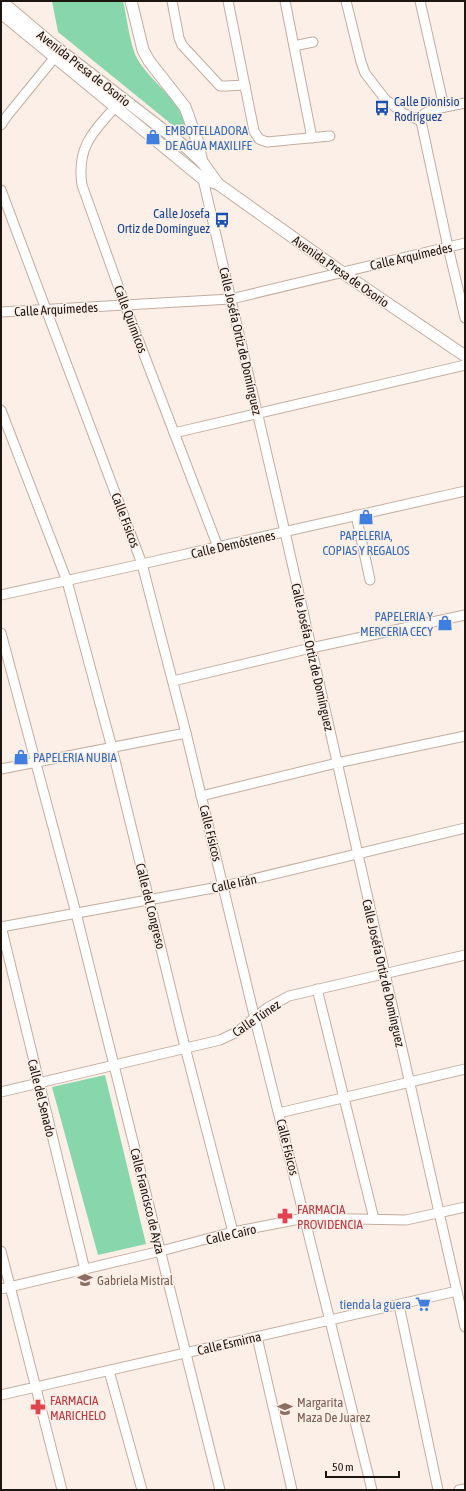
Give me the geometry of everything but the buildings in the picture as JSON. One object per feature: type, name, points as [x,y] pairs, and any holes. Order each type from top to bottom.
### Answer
[{"type":"street","name":"Calle Joséfa Ortiz de Domínguez","points":[[131,1],[143,50],[149,61],[185,107],[197,140],[202,163],[203,178],[258,413],[465,1327]]},
{"type":"street","points":[[172,1],[180,38],[184,48],[220,86],[245,85]]},
{"type":"street","points":[[228,1],[254,131],[259,139],[267,142],[330,136]]},
{"type":"street","points":[[285,1],[312,138]]},
{"type":"street","points":[[346,1],[365,73],[385,99],[403,113],[421,121]]},
{"type":"street","points":[[420,1],[444,107]]},
{"type":"street","name":"Avenida Presa de Osorio","points":[[2,4],[188,148],[218,184]]},
{"type":"street","name":"Avenida Presa de Osorio","points":[[2,4],[55,57],[203,178],[218,184],[342,273],[465,356]]},
{"type":"street","points":[[294,46],[313,42]]},
{"type":"street","points":[[1,125],[55,57]]},
{"type":"street","name":"Calle Químicos","points":[[123,98],[91,136],[87,143],[82,156],[80,172],[82,185],[125,305],[218,547]]},
{"type":"street","points":[[465,103],[430,110],[424,114],[421,121],[465,318]]},
{"type":"street","name":"Calle Físicos","points":[[1,190],[142,564],[202,796],[255,1019],[372,1490]]},
{"type":"street","name":"Calle Arquímedes","points":[[1,312],[231,299],[465,243]]},
{"type":"street","points":[[174,433],[465,365]]},
{"type":"street","name":"Calle del Congreso","points":[[1,410],[67,581],[112,748],[185,1047],[233,1232]]},
{"type":"street","name":"Calle Demóstenes","points":[[1,595],[465,491]]},
{"type":"street","points":[[356,515],[370,580]]},
{"type":"street","points":[[173,681],[311,648],[465,615]]},
{"type":"street","name":"Calle Francisco de Ayza","points":[[1,634],[76,913],[220,1490]]},
{"type":"street","points":[[1,769],[186,733]]},
{"type":"street","points":[[202,796],[465,736]]},
{"type":"street","name":"Calle Irán","points":[[1,927],[224,886],[358,855],[465,828]]},
{"type":"street","name":"Calle del Senado","points":[[1,927],[84,1270]]},
{"type":"street","name":"Calle Túnez","points":[[1,1092],[229,1036],[255,1019],[267,1008],[289,996],[465,955]]},
{"type":"street","points":[[317,989],[374,1220]]},
{"type":"street","points":[[279,1113],[465,1069]]},
{"type":"street","name":"Calle Cairo","points":[[6,1288],[160,1252],[233,1232],[305,1218],[406,1220],[465,1208]]},
{"type":"street","points":[[1,1251],[6,1288],[36,1388],[62,1490]]},
{"type":"street","name":"Calle Esmirna","points":[[1,1396],[457,1291]]},
{"type":"street","points":[[399,1305],[438,1490]]},
{"type":"street","points":[[258,1337],[292,1490]]},
{"type":"street","points":[[109,1371],[142,1490]]},
{"type":"street","points":[[459,1490],[465,1489]]},
{"type":"green space","points":[[52,1],[123,1],[135,54],[145,70],[168,95],[181,113],[185,124],[186,136],[58,32]]},
{"type":"green space","points":[[105,1075],[146,1244],[98,1255],[52,1087]]},
{"type":"place","name":"Calle Dionisio Rodríguez","points":[[382,108]]},
{"type":"place","name":"EMBOTELLADORA DE AGUA MAXILIFE","points":[[153,137]]},
{"type":"place","name":"Calle Josefa Ortiz de Domínguez","points":[[222,220]]},
{"type":"place","name":"PAPELERIA, COPIAS Y REGALOS","points":[[366,517]]},
{"type":"place","name":"PAPELERIA Y MERCERIA CECY","points":[[445,623]]},
{"type":"place","name":"PAPELERIA NUBIA","points":[[21,757]]},
{"type":"place","name":"FARMACIA PROVIDENCIA","points":[[285,1216]]},
{"type":"place","name":"Gabriela Mistral","points":[[85,1280]]},
{"type":"place","name":"tienda la guera","points":[[423,1304]]},
{"type":"place","name":"FARMACIA MARICHELO","points":[[38,1407]]},
{"type":"place","name":"Margarita Maza De Juarez","points":[[285,1409]]}]
